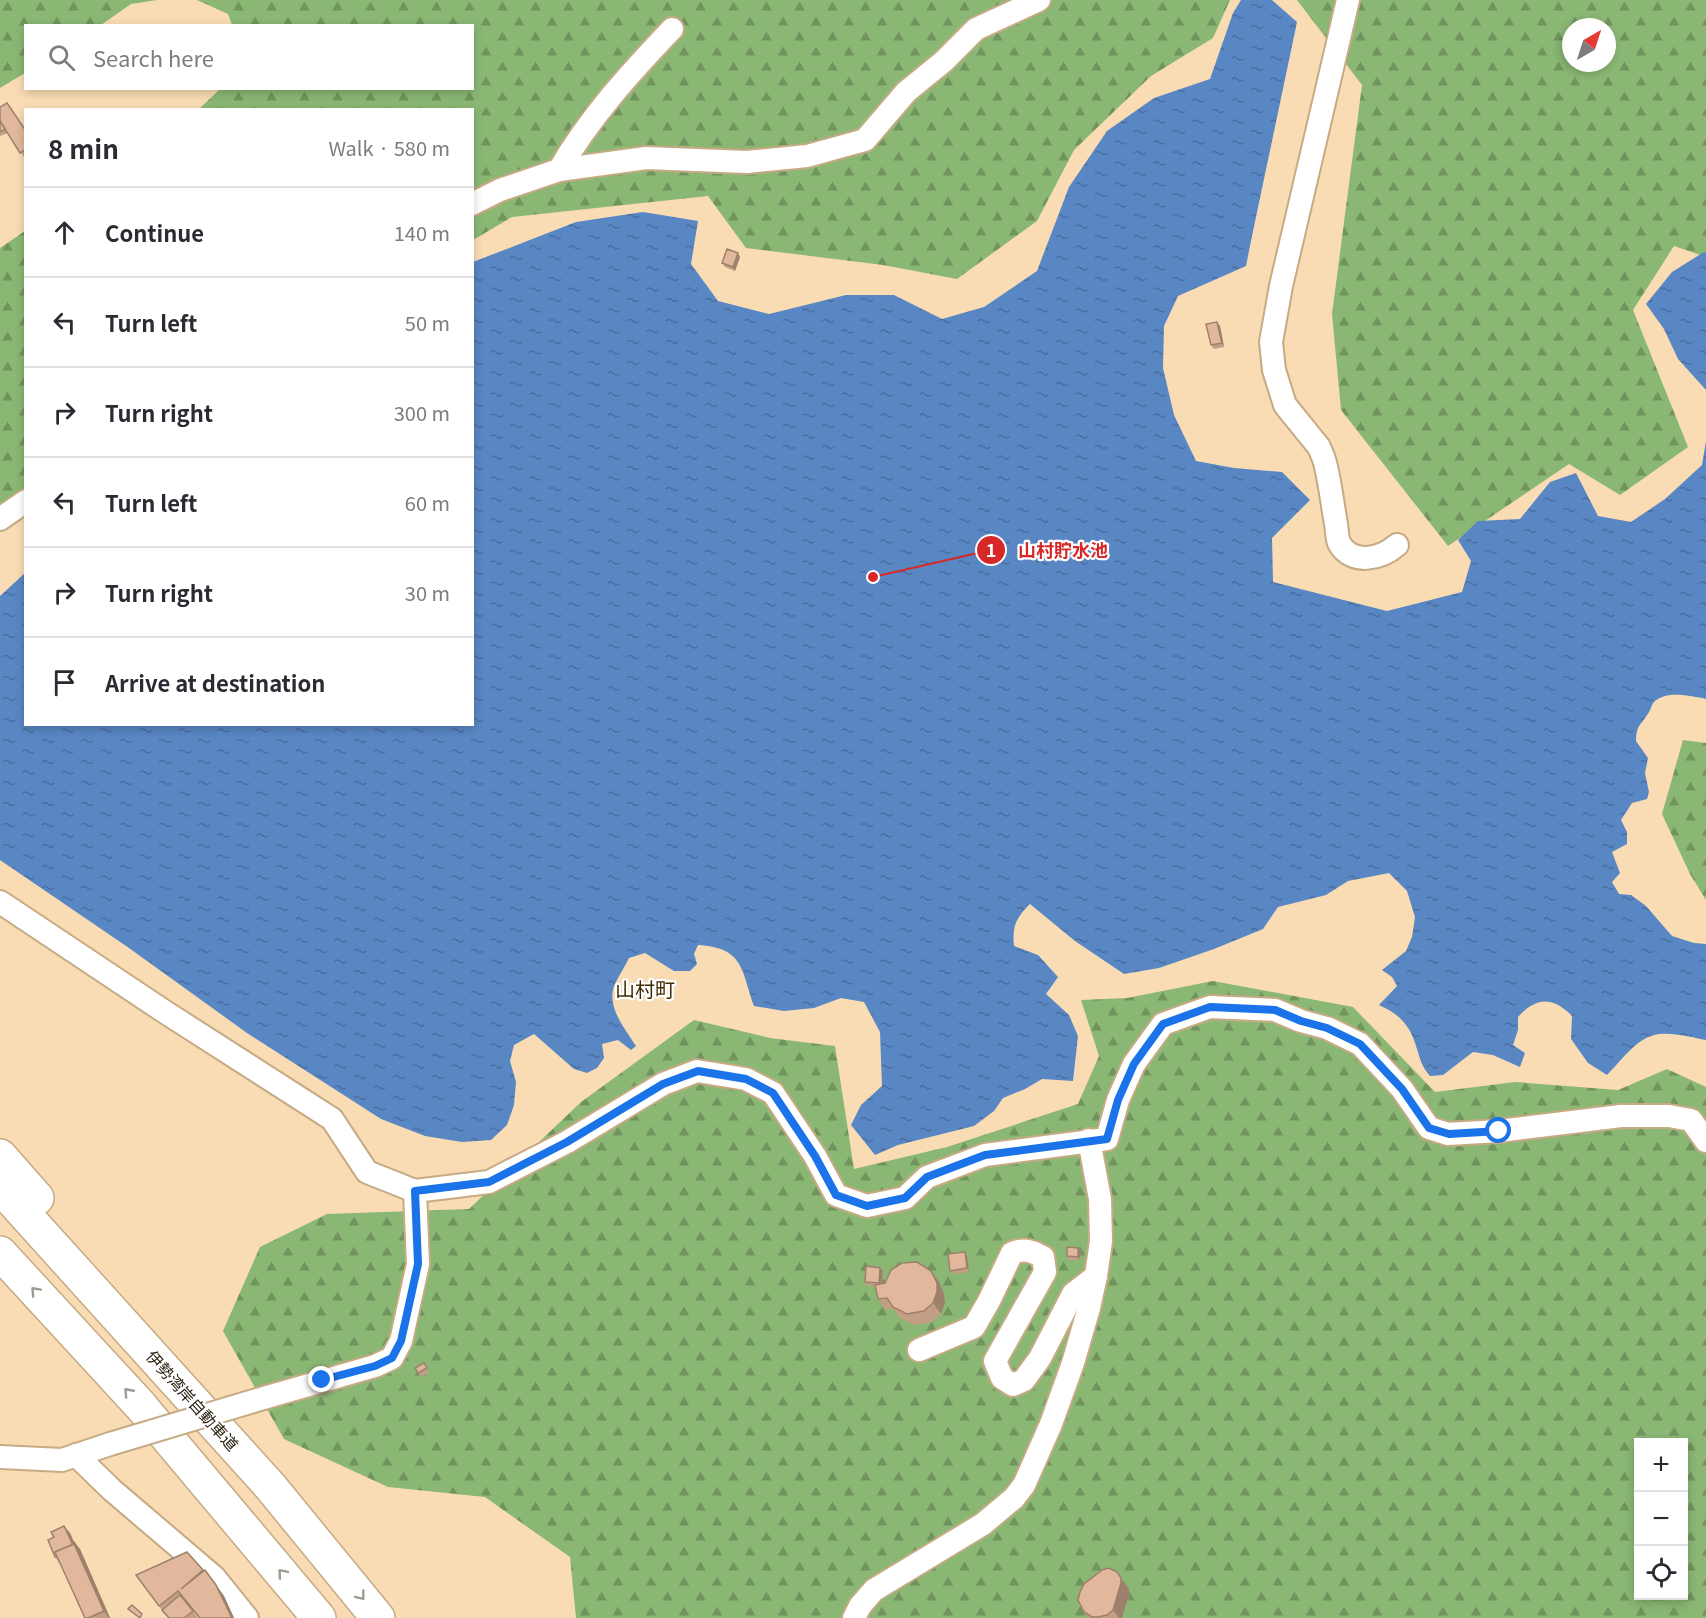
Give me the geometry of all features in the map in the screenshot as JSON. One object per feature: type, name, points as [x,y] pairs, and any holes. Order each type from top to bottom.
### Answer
[{"type":"highway","points":[[0,1156],[108,1292]]},
{"type":"highway","name":"伊勢湾岸自動車道","points":[[0,1187],[108,1292],[378,1618]]},
{"type":"highway","points":[[0,1253],[215,1492],[319,1618]]},
{"type":"street","points":[[474,203],[500,190],[559,170],[646,158],[747,162],[807,156],[866,140],[906,92],[944,61],[976,29],[1039,0]]},
{"type":"street","points":[[1348,0],[1281,286],[1271,342],[1272,360],[1285,405],[1319,447],[1324,459],[1339,543],[1350,554],[1362,558],[1383,556],[1397,545]]},
{"type":"street","points":[[559,170],[578,137],[634,68],[672,29]]},
{"type":"street","points":[[0,519],[24,502]]},
{"type":"street","points":[[0,902],[332,1119],[367,1172],[415,1191],[489,1182],[567,1142],[663,1084],[698,1071],[746,1079],[773,1093],[815,1156],[836,1195],[867,1206],[905,1198],[927,1177],[985,1155],[1107,1139],[1118,1100],[1134,1064],[1163,1024],[1210,1007],[1275,1010],[1301,1021],[1327,1028],[1360,1044],[1402,1089],[1429,1128],[1449,1134],[1499,1131],[1621,1116],[1670,1116],[1691,1120],[1706,1141]]},
{"type":"street","points":[[854,1618],[860,1606],[874,1590],[983,1524],[1014,1498],[1024,1485],[1051,1424],[1073,1363],[1096,1276],[1101,1241],[1100,1199],[1089,1140]]},
{"type":"street","points":[[0,1457],[62,1460],[375,1366],[392,1358],[401,1341],[418,1264],[415,1191]]},
{"type":"street","points":[[919,1350],[974,1327],[1012,1253],[1029,1250],[1043,1257],[1045,1272],[995,1361],[1002,1377],[1013,1385],[1024,1380],[1040,1358],[1073,1294],[1096,1276]]},
{"type":"street","points":[[76,1455],[112,1490],[214,1577],[247,1618]]},
{"type":"green space","points":[[0,0],[157,0],[131,4],[102,24],[24,24],[24,74],[0,88]]},
{"type":"green space","points":[[197,0],[1230,0],[1213,38],[1151,76],[1074,150],[1037,221],[957,279],[883,265],[746,248],[708,196],[512,217],[474,239],[474,108],[200,108],[219,90],[474,90],[474,24],[232,24],[228,14]]},
{"type":"green space","points":[[1297,0],[1706,0],[1706,257],[1674,246],[1633,310],[1688,447],[1620,495],[1569,464],[1448,546],[1341,410],[1332,314],[1362,85]]},
{"type":"green space","points":[[24,232],[24,512],[0,525],[0,248]]},
{"type":"green space","points":[[1683,740],[1706,743],[1706,900],[1690,874],[1662,814]]},
{"type":"green space","points":[[1213,981],[1353,1007],[1435,1092],[1515,1082],[1618,1090],[1667,1069],[1706,1087],[1706,1618],[576,1618],[570,1557],[485,1497],[388,1487],[284,1439],[223,1331],[260,1247],[327,1214],[469,1209],[581,1102],[694,1020],[770,1038],[835,1046],[854,1169],[947,1147],[1078,1104],[1099,1056],[1081,1000],[1127,998]]},
{"type":"water","points":[[1241,0],[1272,0],[1297,22],[1246,266],[1178,296],[1164,326],[1163,368],[1174,415],[1196,461],[1234,468],[1282,472],[1310,500],[1272,538],[1273,582],[1387,611],[1462,592],[1471,561],[1458,540],[1478,521],[1520,519],[1550,482],[1576,473],[1598,516],[1631,522],[1665,499],[1702,465],[1706,441],[1706,699],[1679,695],[1659,698],[1639,726],[1636,741],[1648,758],[1645,773],[1649,792],[1647,799],[1632,803],[1621,820],[1627,832],[1627,844],[1612,852],[1620,873],[1612,882],[1619,894],[1631,895],[1646,906],[1672,936],[1706,944],[1706,1040],[1673,1034],[1654,1035],[1634,1046],[1607,1075],[1588,1063],[1571,1039],[1572,1016],[1558,1005],[1545,1002],[1531,1006],[1518,1017],[1518,1030],[1513,1045],[1525,1053],[1520,1067],[1493,1055],[1473,1052],[1443,1075],[1430,1076],[1407,1026],[1398,1016],[1379,1005],[1397,986],[1392,977],[1382,970],[1406,951],[1412,937],[1415,917],[1407,891],[1389,873],[1348,881],[1326,895],[1278,907],[1263,929],[1214,949],[1159,968],[1124,974],[1075,941],[1030,904],[1016,923],[1014,946],[1038,955],[1058,977],[1046,994],[1069,1015],[1078,1036],[1073,1081],[1042,1079],[1003,1098],[994,1111],[974,1126],[898,1145],[875,1155],[851,1125],[861,1105],[882,1086],[880,1032],[864,1002],[841,998],[814,1008],[784,1011],[754,1006],[743,971],[733,956],[724,951],[698,945],[694,954],[697,964],[690,971],[674,971],[645,953],[629,958],[613,992],[614,1008],[636,1046],[631,1050],[618,1040],[602,1044],[604,1058],[597,1068],[587,1073],[574,1069],[534,1034],[514,1045],[510,1061],[516,1082],[514,1105],[507,1125],[491,1140],[462,1142],[425,1136],[381,1119],[247,1033],[129,948],[0,860],[0,596],[24,574],[24,726],[474,726],[474,262],[576,222],[643,212],[698,221],[691,264],[718,301],[769,314],[846,295],[894,295],[942,319],[984,307],[1037,271],[1069,187],[1107,131],[1154,98],[1210,79],[1233,13]]},
{"type":"water","points":[[1704,252],[1706,253],[1706,390],[1678,359],[1664,329],[1646,304],[1672,272]]},
{"type":"building","points":[[7,103],[24,128],[24,150],[20,153],[0,121],[0,107]]},
{"type":"building","points":[[0,121],[5,129],[0,132]]},
{"type":"building","points":[[727,249],[738,253],[733,267],[722,263]]},
{"type":"building","points":[[1217,322],[1222,343],[1211,345],[1206,324]]},
{"type":"building","points":[[1067,1247],[1078,1248],[1078,1257],[1067,1256]]},
{"type":"building","points":[[965,1252],[967,1268],[950,1271],[948,1254]]},
{"type":"building","points":[[917,1262],[931,1271],[937,1283],[933,1303],[924,1311],[907,1314],[893,1307],[887,1298],[878,1299],[875,1285],[885,1283],[891,1270],[902,1263]]},
{"type":"building","points":[[866,1266],[880,1268],[879,1283],[865,1282]]},
{"type":"building","points":[[424,1363],[427,1368],[418,1373],[415,1368]]},
{"type":"building","points":[[64,1526],[72,1543],[74,1542],[77,1547],[74,1544],[55,1552],[57,1556],[55,1557],[48,1540],[54,1537],[51,1532]]},
{"type":"building","points":[[74,1544],[104,1611],[88,1618],[85,1618],[55,1552]]},
{"type":"building","points":[[187,1552],[203,1570],[181,1589],[205,1570],[216,1585],[232,1618],[200,1618],[178,1591],[159,1606],[136,1575]]},
{"type":"building","points":[[1109,1568],[1117,1572],[1121,1578],[1113,1610],[1107,1615],[1092,1617],[1084,1612],[1078,1600],[1080,1592],[1084,1584],[1102,1570]]},
{"type":"building","points":[[180,1595],[193,1611],[184,1618],[169,1618],[162,1610]]},
{"type":"building","points":[[132,1605],[142,1614],[140,1618],[128,1609]]},
{"type":"place","name":"山村貯水池","points":[[873,577]]},
{"type":"district","name":"山村町","points":[[645,988]]},
{"type":"route","points":[[322,1380],[375,1366],[392,1358],[401,1341],[418,1264],[415,1191],[489,1182],[567,1142],[663,1084],[698,1071],[746,1079],[773,1093],[815,1156],[836,1195],[867,1206],[905,1198],[927,1177],[985,1155],[1107,1139],[1118,1100],[1134,1064],[1163,1024],[1210,1007],[1275,1010],[1301,1021],[1327,1028],[1360,1044],[1383,1066],[1416,1107],[1429,1128],[1449,1134],[1499,1131]]}]
